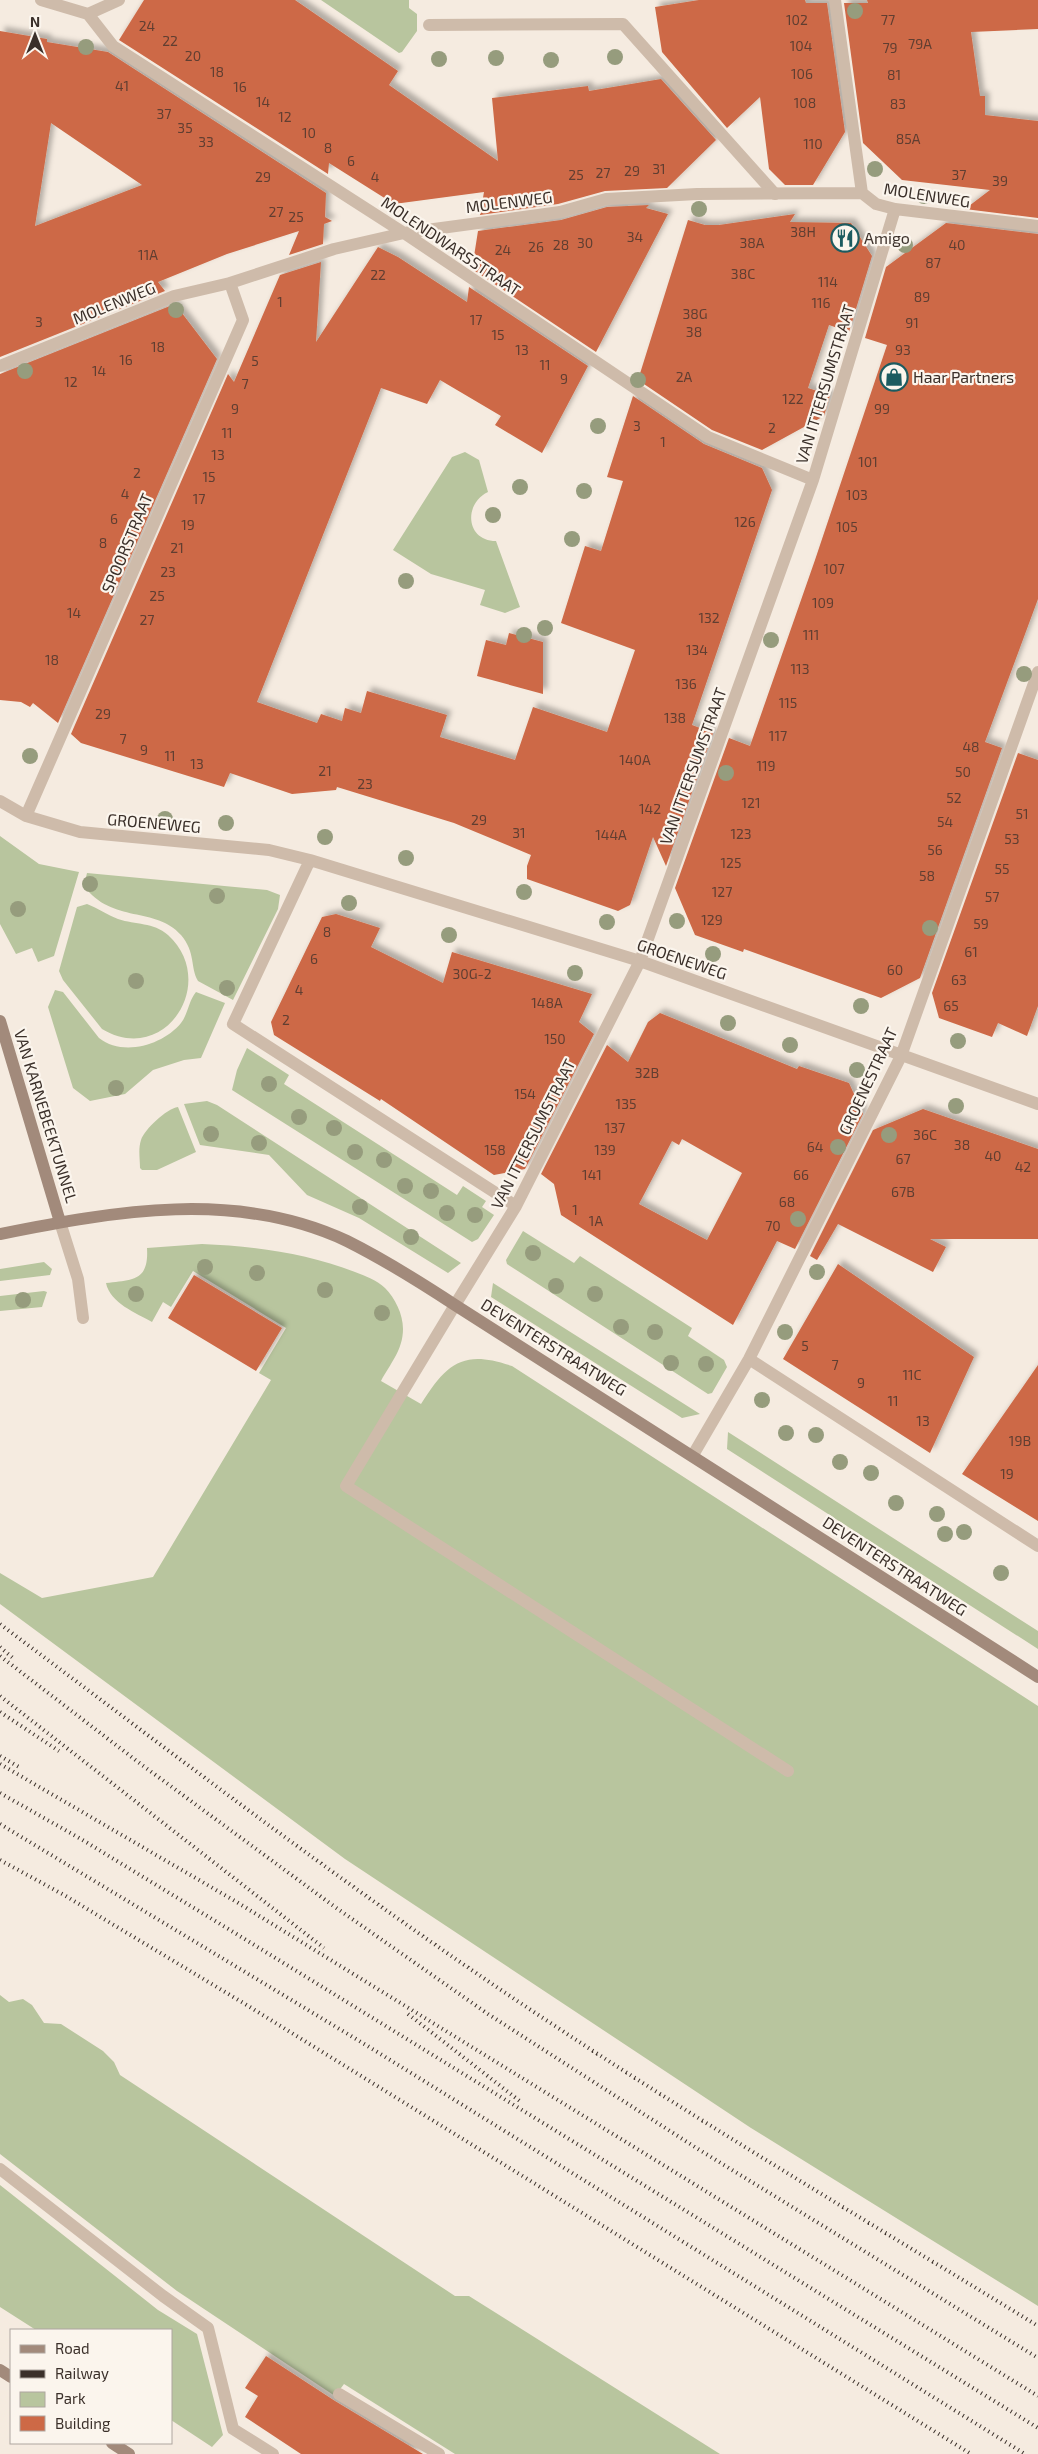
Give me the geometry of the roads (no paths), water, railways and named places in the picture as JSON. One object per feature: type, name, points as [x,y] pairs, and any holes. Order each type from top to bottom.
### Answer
[{"type":"street","points":[[41,0],[88,14],[119,0]]},
{"type":"street","points":[[835,0],[862,193]]},
{"type":"street","name":"MOLENDWARSSTRAAT","points":[[88,14],[113,46],[404,233],[708,437],[813,480]]},
{"type":"street","points":[[429,25],[623,24],[776,194]]},
{"type":"street","name":"MOLENWEG","points":[[0,366],[174,296],[230,283],[334,249],[404,233],[560,212],[606,199],[697,194],[862,193],[876,204],[895,210],[1038,226]]},
{"type":"street","name":"VAN ITTERSUMSTRAAT","points":[[788,1770],[346,1486],[516,1206],[640,961],[813,480],[895,210]]},
{"type":"street","name":"SPOORSTRAAT","points":[[26,816],[243,320],[230,283]]},
{"type":"street","name":"GROENESTRAAT","points":[[693,1455],[749,1359],[901,1056],[1038,672]]},
{"type":"street","name":"GROENEWEG","points":[[0,801],[26,816],[80,832],[269,850],[310,860],[640,961],[1038,1104]]},
{"type":"street","points":[[310,860],[233,1024],[516,1206]]},
{"type":"street","name":"VAN KARNEBEEKTUNNEL","points":[[0,1021],[60,1222]]},
{"type":"street","name":"DEVENTERSTRAATWEG","points":[[0,1234],[60,1222],[137,1211],[216,1208],[258,1213],[298,1224],[346,1241],[393,1266],[456,1305],[1038,1677]]},
{"type":"street","points":[[60,1222],[78,1279],[83,1318]]},
{"type":"street","points":[[749,1359],[1038,1546]]},
{"type":"street","points":[[0,2168],[163,2296],[208,2328],[233,2429],[273,2454]]},
{"type":"street","points":[[339,2394],[439,2454]]},
{"type":"street","points":[[114,2444],[129,2454]]},
{"type":"railway","points":[[0,1624],[338,1876],[476,1973],[668,2099],[1038,2326]]},
{"type":"railway","points":[[0,1647],[13,1658]]},
{"type":"railway","points":[[0,1656],[142,1765],[335,1907],[488,2014],[698,2149],[1038,2358]]},
{"type":"railway","points":[[0,1696],[324,1948]]},
{"type":"railway","points":[[0,1712],[59,1751]]},
{"type":"railway","points":[[0,1756],[19,1767]]},
{"type":"railway","points":[[0,1764],[235,1901],[1038,2396]]},
{"type":"railway","points":[[0,1793],[81,1839],[230,1930],[1038,2428]]},
{"type":"railway","points":[[0,1824],[366,2045],[1025,2454]]},
{"type":"railway","points":[[0,1860],[64,1895],[245,2004],[971,2454]]},
{"type":"railway","points":[[408,2014],[521,2102]]},
{"type":"place","name":"Amigo","points":[[845,238]]},
{"type":"place","name":"Haar Partners","points":[[894,377]]}]
